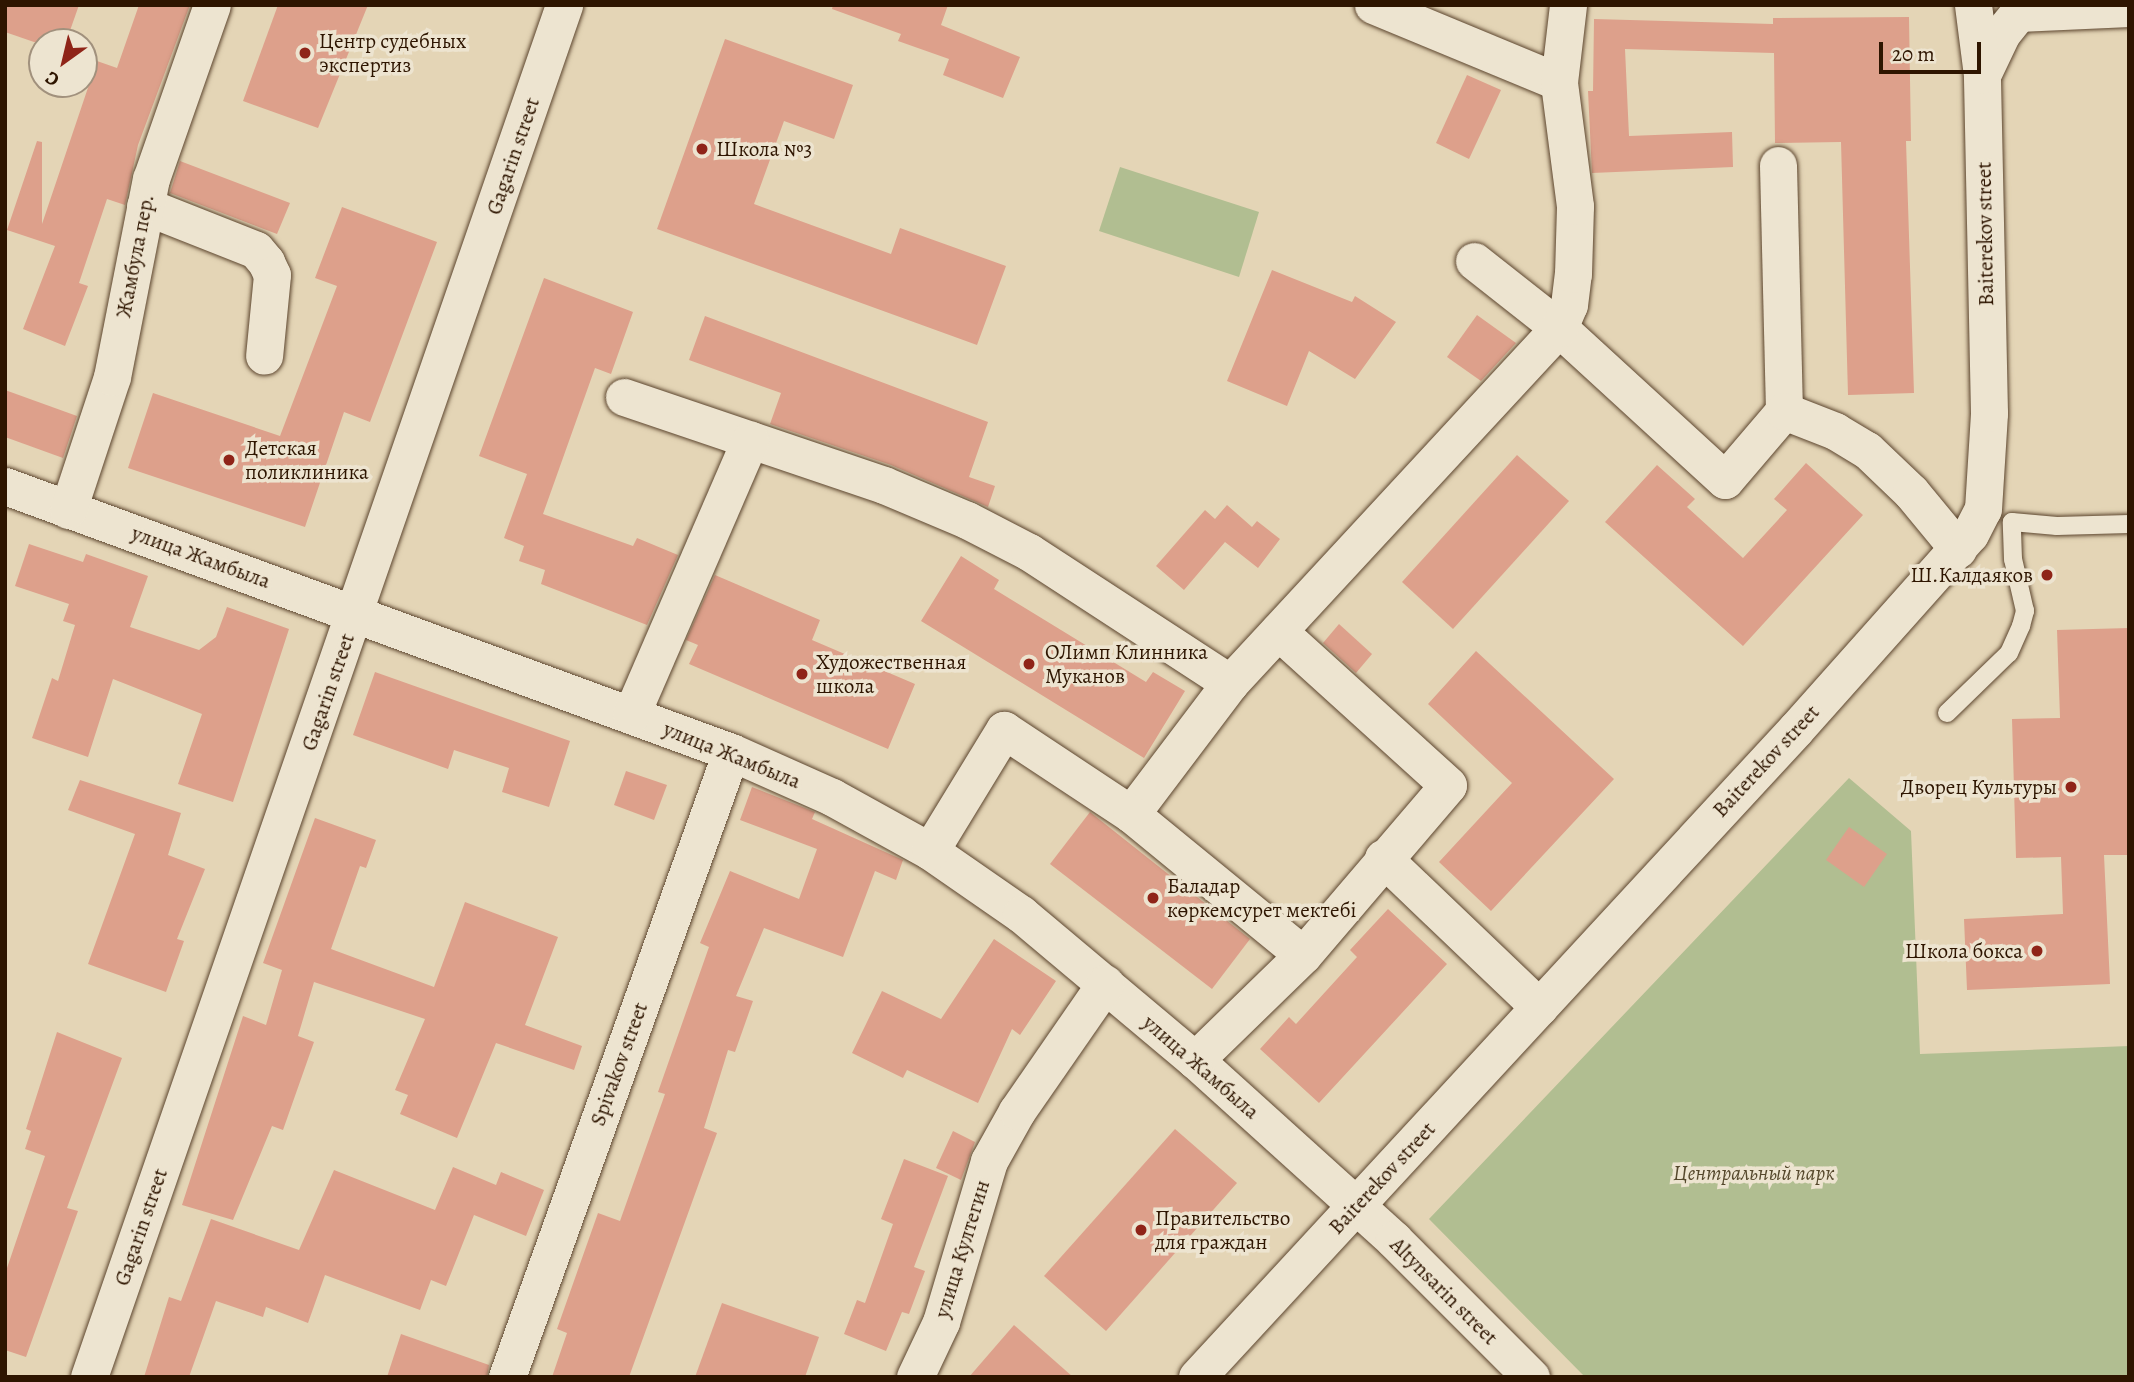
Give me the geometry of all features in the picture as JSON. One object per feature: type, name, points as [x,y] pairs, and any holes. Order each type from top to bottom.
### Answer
[{"type":"street","name":"Жамбула пер.","points":[[68,510],[112,377],[145,206],[212,5]]},
{"type":"street","name":"Gagarin street","points":[[89,1377],[564,5]]},
{"type":"street","points":[[1373,5],[1559,82]]},
{"type":"street","points":[[1131,814],[1230,683],[1559,328],[1569,305],[1575,206],[1559,82],[1568,5]]},
{"type":"street","name":"Baiterekov street","points":[[1197,1377],[1958,549],[1998,515],[1989,413],[1982,75],[1973,5]]},
{"type":"street","points":[[1982,75],[2002,33],[2018,13],[2083,7],[2129,8]]},
{"type":"street","points":[[1474,261],[1559,328],[1725,480],[1784,411],[1778,165]]},
{"type":"street","points":[[145,206],[256,250],[266,262],[272,275],[264,356]]},
{"type":"street","points":[[624,397],[884,485],[967,520],[1029,552],[1230,683]]},
{"type":"street","points":[[1784,411],[1835,431],[1867,450],[1911,492],[1958,549]]},
{"type":"street","points":[[631,715],[750,440]]},
{"type":"street","name":"улица Жамбыла","points":[[5,486],[356,612],[731,752],[832,797],[930,851],[1021,914],[1195,1060],[1357,1206]]},
{"type":"street","points":[[1195,1060],[1303,955],[1448,785],[1278,631]]},
{"type":"street","points":[[930,851],[1004,730],[1131,814],[1303,955]]},
{"type":"street","name":"Spivakov street","points":[[508,1377],[731,752]]},
{"type":"street","points":[[1383,858],[1539,1007]]},
{"type":"street","name":"улица Култегин","points":[[915,1377],[941,1322],[989,1161],[1017,1111],[1105,984]]},
{"type":"street","name":"Altynsarin street","points":[[1357,1206],[1531,1377]]},
{"type":"lane","points":[[1947,713],[2009,653],[2025,611],[2013,559],[1998,515],[2057,526],[2129,524]]},
{"type":"green space","points":[[1120,167],[1259,212],[1239,277],[1099,231]]},
{"type":"green space","name":"Центральный парк","points":[[1849,778],[1911,831],[1920,1054],[2129,1046],[2129,1377],[1585,1377],[1429,1219]]},
{"type":"building","points":[[5,5],[79,5],[71,28],[28,28],[28,40],[5,32]]},
{"type":"building","points":[[139,5],[190,5],[138,145],[125,205],[107,199],[79,283],[88,286],[65,346],[23,329],[55,246],[7,230],[37,141],[42,142],[42,224],[85,98],[98,98],[98,61],[117,68]]},
{"type":"building","name":"Центр судебных экспертиз","points":[[278,5],[368,5],[318,128],[243,101]]},
{"type":"building","points":[[833,5],[948,5],[941,25],[1020,57],[1003,98],[943,75],[949,59],[898,41],[901,34],[832,9]]},
{"type":"building","points":[[1909,17],[1911,141],[1906,141],[1914,393],[1848,395],[1841,142],[1775,143],[1774,53],[1625,49],[1629,136],[1732,132],[1733,167],[1592,173],[1588,91],[1593,91],[1594,19],[1773,24],[1773,18]]},
{"type":"building","points":[[725,39],[853,85],[834,139],[784,121],[754,204],[891,254],[900,228],[1006,266],[977,345],[657,229]]},
{"type":"building","points":[[1467,75],[1501,90],[1469,159],[1436,143]]},
{"type":"building","points":[[180,161],[290,203],[277,234],[170,193]]},
{"type":"building","points":[[342,207],[437,242],[370,422],[344,412],[305,527],[128,468],[153,393],[280,436],[337,286],[315,278]]},
{"type":"building","points":[[1272,270],[1352,302],[1355,296],[1396,322],[1355,379],[1309,351],[1287,406],[1227,381]]},
{"type":"building","points":[[544,278],[633,312],[611,374],[595,368],[543,514],[633,546],[637,538],[678,555],[647,625],[541,584],[545,570],[519,561],[524,546],[504,538],[527,474],[479,456]]},
{"type":"building","points":[[1477,315],[1516,343],[1481,381],[1447,357]]},
{"type":"building","points":[[705,316],[988,422],[969,477],[995,486],[988,507],[891,465],[770,424],[781,393],[689,360]]},
{"type":"building","points":[[5,390],[77,416],[63,458],[5,437]]},
{"type":"building","points":[[1517,455],[1569,501],[1453,629],[1402,582]]},
{"type":"building","points":[[1806,463],[1863,515],[1743,646],[1605,522],[1657,465],[1695,499],[1687,507],[1743,558],[1787,510],[1774,499]]},
{"type":"building","points":[[1227,505],[1252,527],[1257,521],[1280,539],[1258,568],[1225,542],[1184,590],[1156,566],[1205,510],[1215,519]]},
{"type":"building","points":[[29,544],[83,562],[86,554],[148,576],[130,627],[199,650],[216,637],[227,607],[289,629],[233,802],[178,784],[202,714],[113,679],[88,757],[32,738],[52,678],[58,681],[75,625],[63,621],[69,604],[15,586]]},
{"type":"building","points":[[961,556],[999,580],[994,589],[1146,682],[1153,672],[1185,691],[1144,758],[921,621]]},
{"type":"building","name":"Художественная школа","points":[[715,575],[820,620],[812,640],[915,684],[888,749],[689,664],[698,645],[686,640]]},
{"type":"building","points":[[1339,624],[1372,654],[1356,673],[1323,643]]},
{"type":"building","name":"Дворец Культуры","points":[[2129,628],[2129,855],[2104,855],[2110,984],[1967,990],[1964,919],[2063,914],[2061,857],[2016,858],[2012,719],[2060,718],[2057,630]]},
{"type":"building","points":[[1476,651],[1614,779],[1491,911],[1439,862],[1512,783],[1428,704]]},
{"type":"building","points":[[375,672],[570,741],[549,807],[502,792],[509,768],[454,750],[448,769],[353,735]]},
{"type":"building","points":[[626,771],[667,785],[654,820],[614,805]]},
{"type":"building","points":[[80,780],[181,813],[168,855],[205,869],[177,939],[184,941],[166,992],[88,964],[135,834],[68,810]]},
{"type":"building","points":[[752,787],[815,812],[812,819],[903,860],[896,880],[875,871],[843,957],[764,928],[736,996],[753,1001],[735,1052],[728,1050],[704,1128],[717,1133],[629,1377],[552,1377],[567,1333],[557,1329],[598,1213],[620,1221],[665,1094],[658,1092],[709,947],[700,943],[730,871],[799,899],[817,849],[740,820]]},
{"type":"building","name":"Баладар көркемсурет мектебі","points":[[1090,812],[1250,939],[1212,989],[1050,864]]},
{"type":"building","points":[[315,818],[376,840],[366,868],[360,866],[331,949],[434,987],[465,902],[558,937],[525,1025],[582,1046],[574,1070],[496,1043],[457,1138],[400,1114],[408,1095],[395,1090],[425,1019],[314,982],[298,1036],[314,1042],[283,1130],[272,1126],[233,1220],[182,1205],[243,1016],[266,1025],[282,970],[263,963]]},
{"type":"building","points":[[1849,827],[1887,854],[1864,887],[1826,860]]},
{"type":"building","points":[[1388,909],[1447,964],[1319,1103],[1260,1049],[1289,1017],[1296,1024],[1357,957],[1350,950]]},
{"type":"building","points":[[994,939],[1056,981],[1020,1035],[1012,1029],[978,1103],[907,1070],[903,1078],[852,1053],[882,991],[941,1019]]},
{"type":"building","points":[[57,1032],[122,1058],[67,1208],[78,1211],[26,1357],[5,1350],[5,1274],[45,1156],[25,1149],[31,1131],[26,1129]]},
{"type":"building","name":"Правительство для граждан","points":[[1175,1129],[1237,1183],[1106,1331],[1044,1276]]},
{"type":"building","points":[[953,1131],[975,1142],[961,1180],[936,1168]]},
{"type":"building","points":[[904,1159],[948,1176],[914,1267],[925,1271],[909,1314],[902,1312],[886,1351],[844,1334],[857,1300],[865,1303],[893,1224],[881,1219]]},
{"type":"building","points":[[453,1167],[496,1185],[501,1172],[544,1190],[526,1236],[474,1215],[446,1286],[431,1280],[420,1310],[325,1275],[308,1323],[266,1307],[263,1317],[216,1301],[189,1377],[144,1377],[169,1297],[181,1301],[211,1219],[299,1250],[334,1170],[435,1210]]},
{"type":"building","points":[[722,1303],[819,1337],[805,1377],[695,1377]]},
{"type":"building","points":[[1014,1325],[1073,1377],[969,1377]]},
{"type":"building","points":[[401,1334],[489,1365],[487,1377],[387,1377]]},
{"type":"place","name":"Центр судебных экспертиз","points":[[305,53]]},
{"type":"place","name":"Школа №3","points":[[702,149]]},
{"type":"place","name":"Детская поликлиника","points":[[229,460]]},
{"type":"place","name":"Ш.Калдаяков","points":[[2047,575]]},
{"type":"place","name":"ОЛимп Клинника Муканов","points":[[1029,664]]},
{"type":"place","name":"Художественная школа","points":[[802,674]]},
{"type":"place","name":"Дворец Культуры","points":[[2071,787]]},
{"type":"place","name":"Баладар көркемсурет мектебі","points":[[1153,898]]},
{"type":"place","name":"Школа бокса","points":[[2037,951]]},
{"type":"place","name":"Правительство для граждан","points":[[1141,1230]]}]
